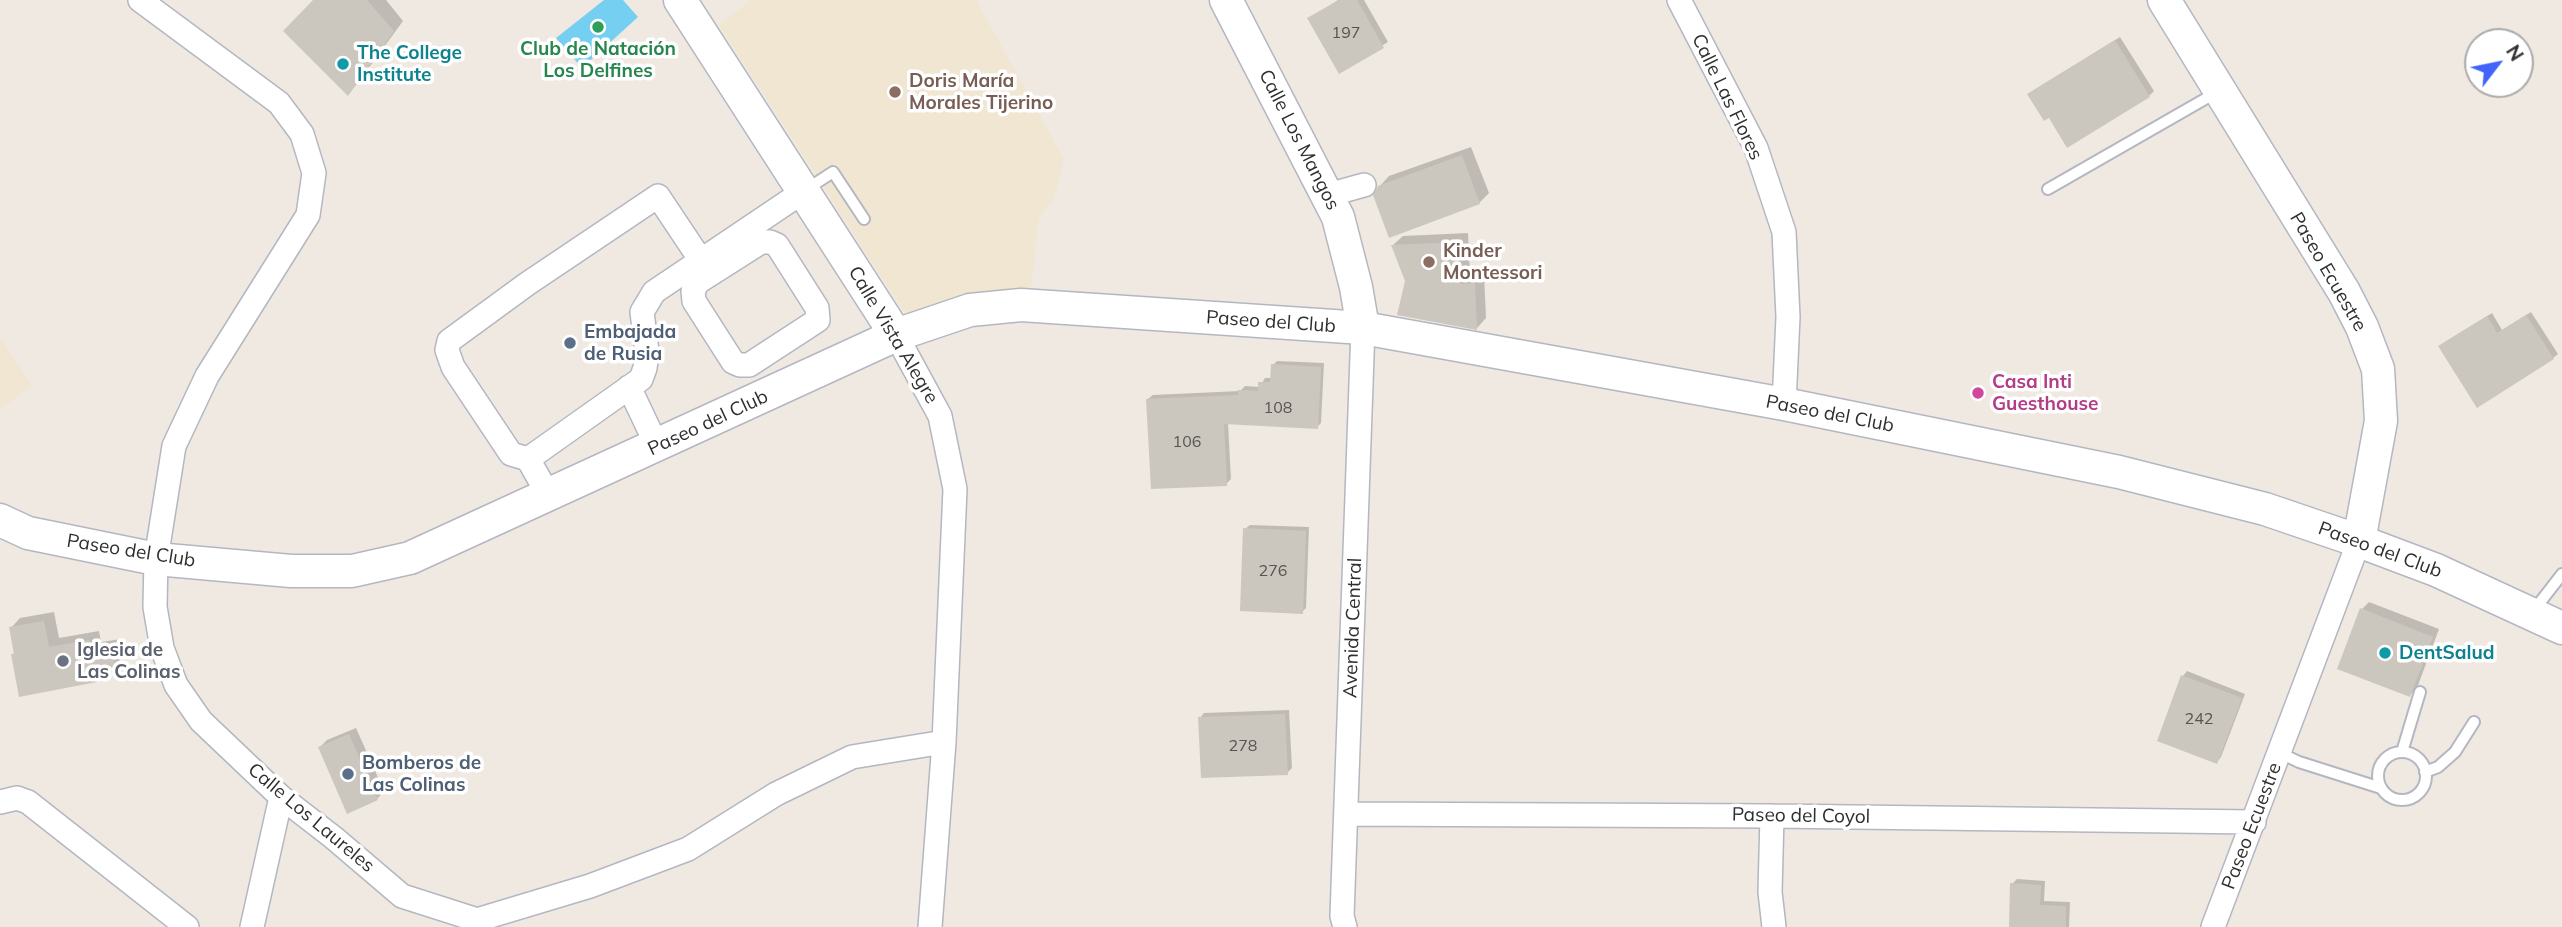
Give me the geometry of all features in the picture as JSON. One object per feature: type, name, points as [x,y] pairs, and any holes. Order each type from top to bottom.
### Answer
[{"type":"street","name":"Calle Los Laureles","points":[[140,0],[279,103],[302,134],[314,173],[308,215],[207,376],[174,446],[156,559],[155,607],[162,648],[176,685],[201,721],[281,797],[402,896],[477,920],[590,886],[688,849],[776,794],[852,757],[944,742]]},
{"type":"street","name":"Calle Las Flores","points":[[1678,0],[1756,148],[1784,232],[1788,317],[1784,404]]},
{"type":"street","name":"Paseo Ecuestre","points":[[2164,0],[2344,292],[2362,327],[2378,369],[2381,421],[2359,541],[2213,927]]},
{"type":"street","name":"Calle Vista Alegre","points":[[683,1],[896,335],[940,416],[956,489],[944,742],[930,927]]},
{"type":"street","name":"Calle Los Mangos","points":[[1228,1],[1328,195],[1346,244],[1363,328]]},
{"type":"street","points":[[1328,195],[1364,185]]},
{"type":"street","points":[[528,459],[641,379],[647,352],[642,312],[654,292],[706,267],[761,242],[777,245],[817,308],[818,320],[749,365],[740,365],[733,362],[694,301],[693,290],[706,267],[804,191]]},
{"type":"street","points":[[549,496],[528,459],[511,454],[453,366],[447,350],[449,341],[527,284],[658,196],[706,267]]},
{"type":"street","name":"Paseo del Club","points":[[0,520],[28,533],[156,559],[291,571],[352,571],[410,558],[896,335],[970,310],[1021,306],[1363,328],[1784,404],[2119,472],[2265,509],[2359,541],[2436,570],[2562,628]]},
{"type":"street","name":"Avenida Central","points":[[1345,927],[1342,916],[1363,328]]},
{"type":"street","points":[[629,387],[657,446]]},
{"type":"street","points":[[251,927],[281,797]]},
{"type":"street","points":[[0,802],[17,798],[28,802],[187,927]]},
{"type":"street","name":"Paseo del Coyol","points":[[1347,814],[2254,822]]},
{"type":"street","points":[[1773,816],[1770,892],[1774,927]]},
{"type":"lane","points":[[2048,189],[2219,90]]},
{"type":"lane","points":[[804,191],[833,172],[864,219]]},
{"type":"lane","points":[[2532,613],[2562,574]]},
{"type":"lane","points":[[2402,752],[2420,692]]},
{"type":"lane","points":[[2425,772],[2438,767],[2455,752],[2474,722]]},
{"type":"lane","points":[[2280,753],[2299,762],[2381,788],[2393,799],[2410,799],[2422,788],[2425,772],[2417,758],[2402,752],[2386,757],[2381,764],[2378,780],[2381,788]]},
{"type":"shaded area","name":"Doris María Morales Tijerino","points":[[751,0],[976,0],[1064,159],[1054,198],[1039,217],[1031,288],[906,315],[719,25]]},
{"type":"shaded area","points":[[0,337],[32,386],[0,409]]},
{"type":"water","name":"Club de Natación Los Delfines","points":[[604,0],[623,0],[638,17],[582,68],[556,38]]},
{"type":"building","name":"The College Institute","points":[[313,0],[367,0],[394,31],[348,96],[283,31]]},
{"type":"building","points":[[1339,0],[1357,0],[1384,48],[1339,74],[1307,18]]},
{"type":"building","points":[[2115,40],[2150,97],[2067,148],[2049,118],[2044,121],[2027,94]]},
{"type":"building","points":[[1462,155],[1480,204],[1389,238],[1373,195],[1378,186]]},
{"type":"building","points":[[1459,242],[1461,284],[1475,283],[1477,330],[1397,315],[1405,281],[1391,245]]},
{"type":"building","points":[[2526,315],[2554,359],[2477,408],[2438,346],[2487,316],[2497,333]]},
{"type":"building","points":[[1271,364],[1321,367],[1318,429],[1224,424],[1227,486],[1151,489],[1146,399],[1238,395],[1238,390],[1258,391],[1258,382],[1270,382]]},
{"type":"building","points":[[1243,528],[1306,531],[1303,614],[1240,611]]},
{"type":"building","name":"DentSalud","points":[[2360,608],[2433,637],[2410,697],[2337,669]]},
{"type":"building","name":"Iglesia de Las Colinas","points":[[44,621],[49,647],[89,640],[92,651],[112,647],[115,667],[95,670],[97,682],[19,697],[9,627]]},
{"type":"building","points":[[2181,675],[2242,698],[2217,764],[2157,741]]},
{"type":"building","points":[[1285,714],[1288,775],[1201,778],[1198,717]]},
{"type":"building","name":"Bomberos de Las Colinas","points":[[349,734],[378,800],[347,814],[318,747]]},
{"type":"building","points":[[2010,883],[2041,885],[2040,905],[2066,906],[2066,927],[2009,927]]},
{"type":"place","name":"Club de Natación Los Delfines","points":[[598,27]]},
{"type":"place","name":"The College Institute","points":[[343,64]]},
{"type":"place","name":"Doris María Morales Tijerino","points":[[895,92]]},
{"type":"place","name":"Kinder Montessori","points":[[1429,262]]},
{"type":"place","name":"Embajada de Rusia","points":[[570,343]]},
{"type":"place","name":"Casa Inti Guesthouse","points":[[1978,393]]},
{"type":"place","name":"DentSalud","points":[[2385,653]]},
{"type":"place","name":"Iglesia de Las Colinas","points":[[63,661]]},
{"type":"place","name":"Bomberos de Las Colinas","points":[[348,774]]}]
